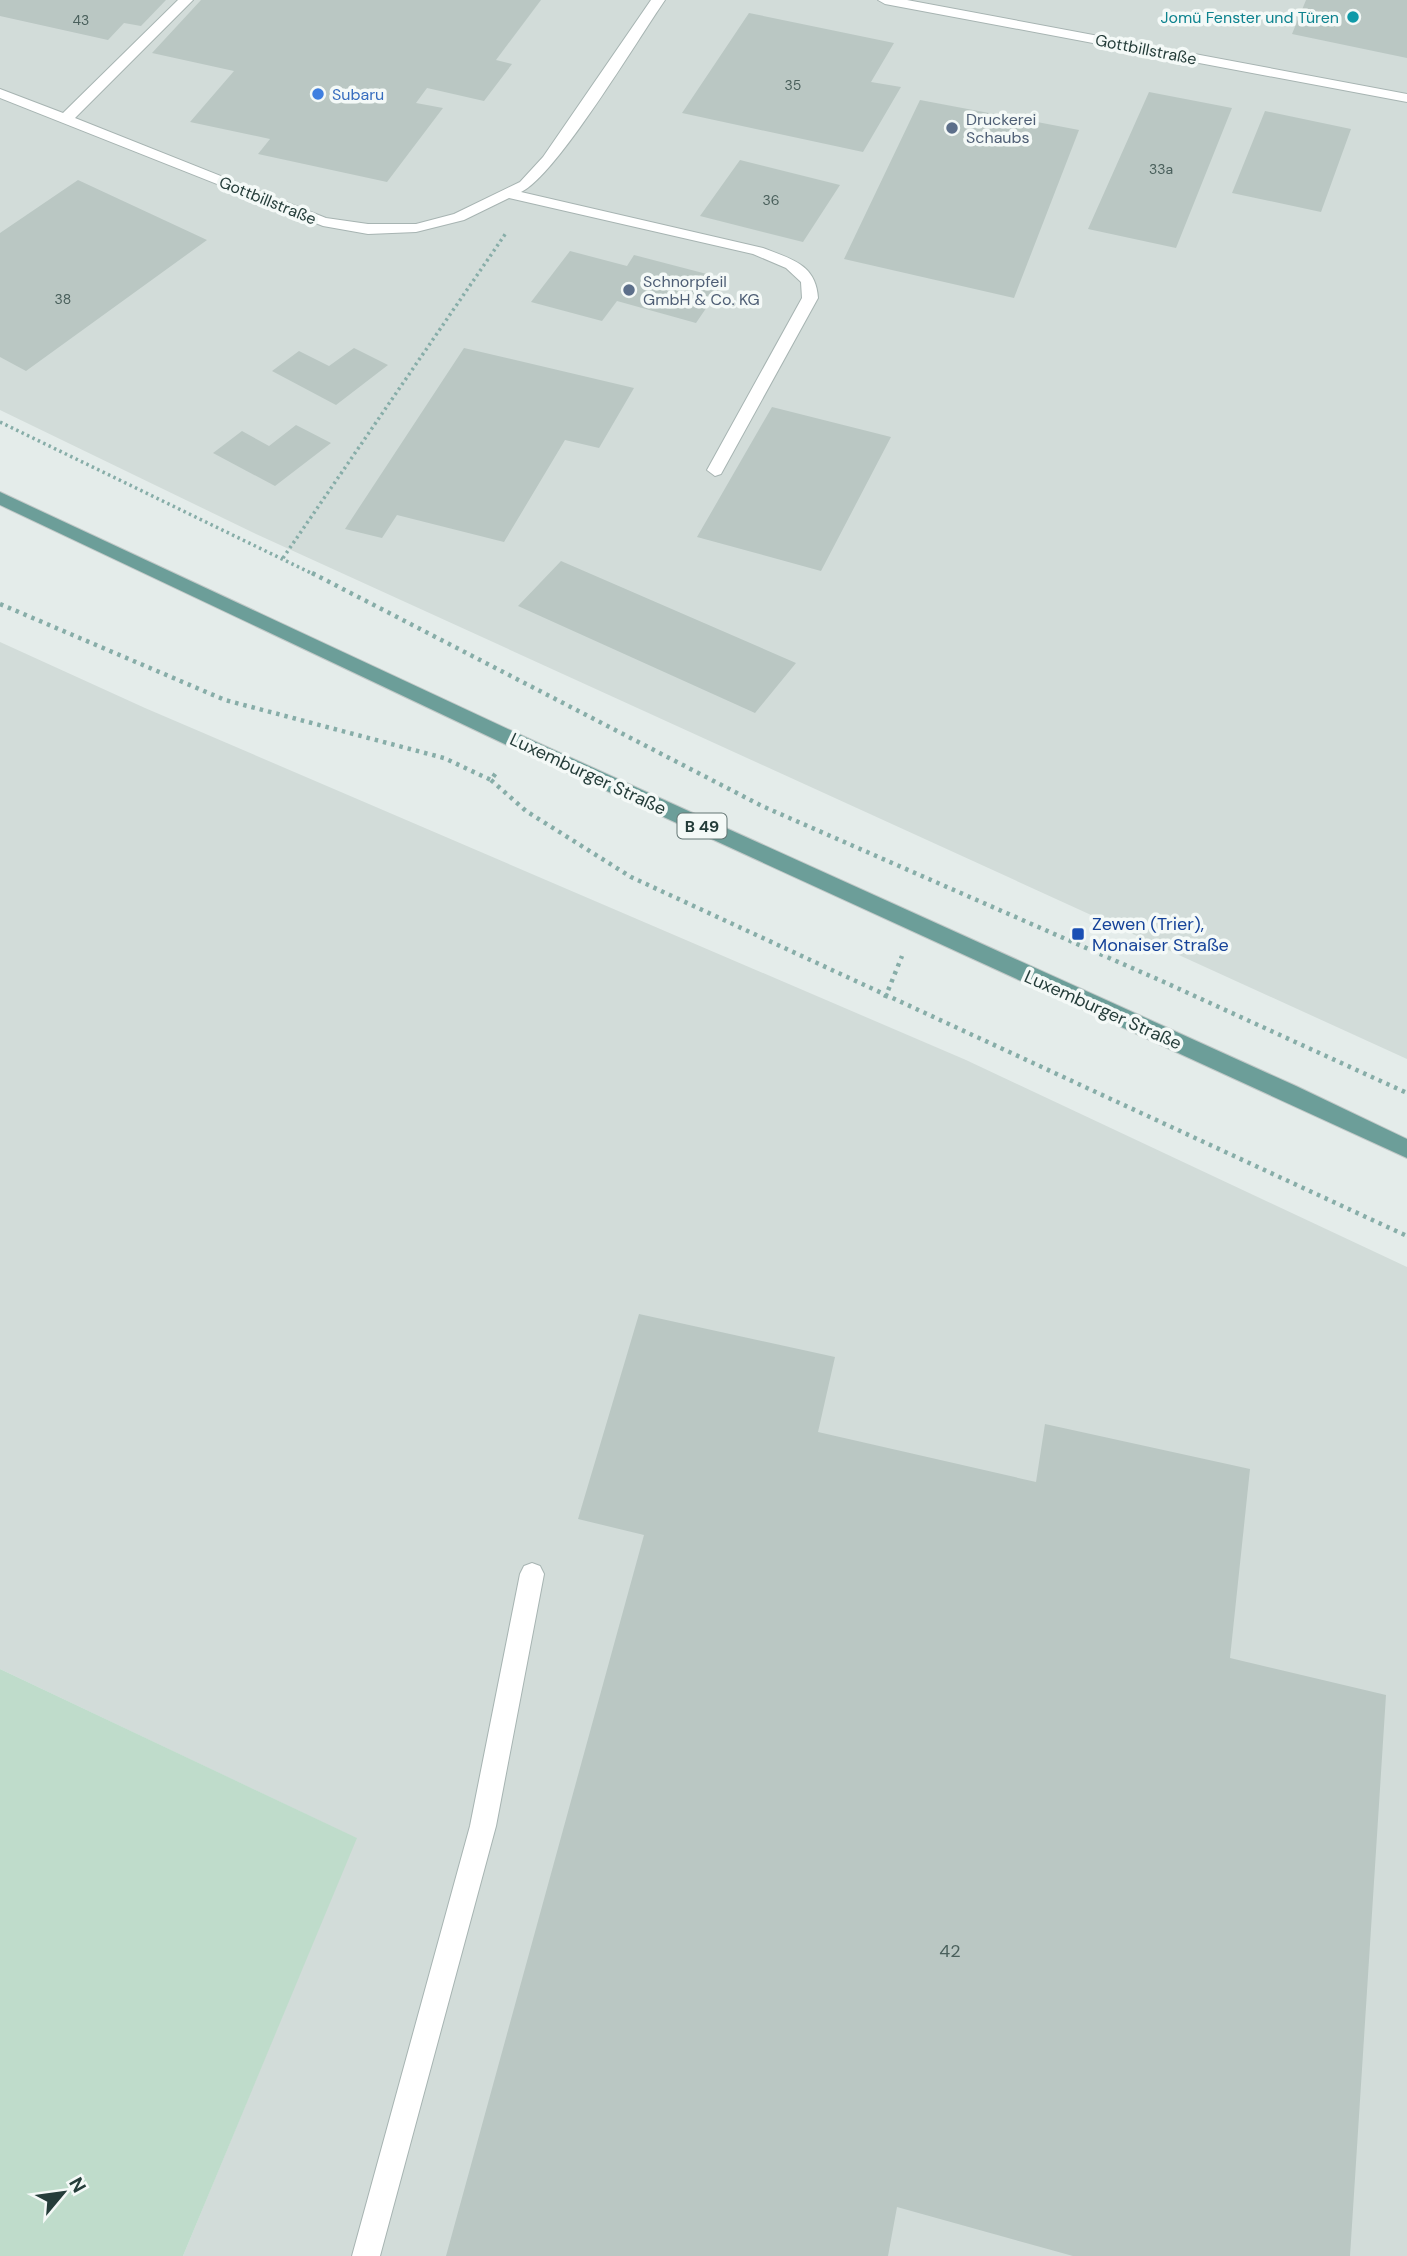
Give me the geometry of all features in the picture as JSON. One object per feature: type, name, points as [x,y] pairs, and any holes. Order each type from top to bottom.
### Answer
[{"type":"main road","name":"Luxemburger Straße","points":[[0,498],[518,742],[915,925],[1289,1092],[1407,1149]]},
{"type":"street","points":[[65,119],[96,92],[186,0]]},
{"type":"street","name":"Gottbillstraße","points":[[0,93],[323,222],[368,229],[416,228],[459,217],[525,185],[548,160],[659,0]]},
{"type":"street","name":"Gottbillstraße","points":[[885,0],[1407,98]]},
{"type":"street","points":[[509,194],[758,251],[777,257],[809,281],[810,298],[715,470]]},
{"type":"street","points":[[366,2256],[483,1826],[532,1574]]},
{"type":"path","points":[[283,558],[510,228],[459,217]]},
{"type":"path","points":[[0,422],[283,558],[762,807],[1164,982],[1407,1093]]},
{"type":"path","points":[[0,604],[225,700],[444,758],[491,780],[526,811],[631,877],[885,998],[1407,1236]]},
{"type":"path","points":[[491,780],[518,742]]},
{"type":"path","points":[[885,998],[915,925]]},
{"type":"shaded area","points":[[0,0],[1407,0],[1407,1059],[256,534],[0,410]]},
{"type":"shaded area","points":[[0,642],[145,708],[966,1060],[1407,1267],[1407,2256],[183,2256],[356,1838],[0,1669]]},
{"type":"green space","points":[[0,1669],[357,1838],[183,2256],[0,2256]]},
{"type":"building","points":[[0,0],[166,0],[141,26],[124,23],[108,40],[0,16]]},
{"type":"building","name":"Subaru","points":[[201,0],[541,0],[496,60],[512,64],[484,101],[427,88],[416,103],[443,108],[387,182],[258,154],[270,139],[190,122],[234,71],[152,53]]},
{"type":"building","name":"Jomü Fenster und Türen","points":[[1306,0],[1407,0],[1407,58],[1292,34]]},
{"type":"building","points":[[749,13],[894,43],[871,82],[901,87],[863,152],[682,113]]},
{"type":"building","points":[[1149,92],[1232,108],[1176,248],[1088,229]]},
{"type":"building","points":[[920,100],[1079,130],[1014,298],[844,259]]},
{"type":"building","points":[[1265,111],[1351,129],[1321,212],[1232,193]]},
{"type":"building","points":[[740,160],[840,185],[803,242],[700,216]]},
{"type":"building","points":[[78,180],[207,240],[26,371],[0,357],[0,233]]},
{"type":"building","name":"Schnorpfeil GmbH & Co. KG","points":[[570,251],[627,266],[634,255],[726,279],[696,323],[617,301],[602,321],[531,302]]},
{"type":"building","points":[[354,348],[388,365],[336,405],[272,371],[299,351],[329,366]]},
{"type":"building","points":[[464,348],[634,388],[599,448],[565,440],[504,542],[397,515],[382,538],[345,529]]},
{"type":"building","points":[[772,407],[891,437],[821,571],[697,537]]},
{"type":"building","points":[[296,425],[331,443],[275,486],[213,453],[242,431],[269,446]]},
{"type":"building","points":[[561,561],[796,663],[755,713],[518,606]]},
{"type":"building","points":[[639,1314],[835,1357],[818,1432],[1036,1482],[1045,1424],[1250,1469],[1230,1658],[1386,1695],[1350,2256],[1073,2256],[897,2207],[888,2256],[446,2256],[644,1535],[578,1519]]},
{"type":"place","name":"Jomü Fenster und Türen","points":[[1353,17]]},
{"type":"place","name":"Subaru","points":[[318,94]]},
{"type":"place","name":"Druckerei Schaubs","points":[[952,128]]},
{"type":"place","name":"Schnorpfeil GmbH & Co. KG","points":[[629,290]]},
{"type":"place","name":"Zewen (Trier), Monaiser Straße","points":[[1078,934]]}]
